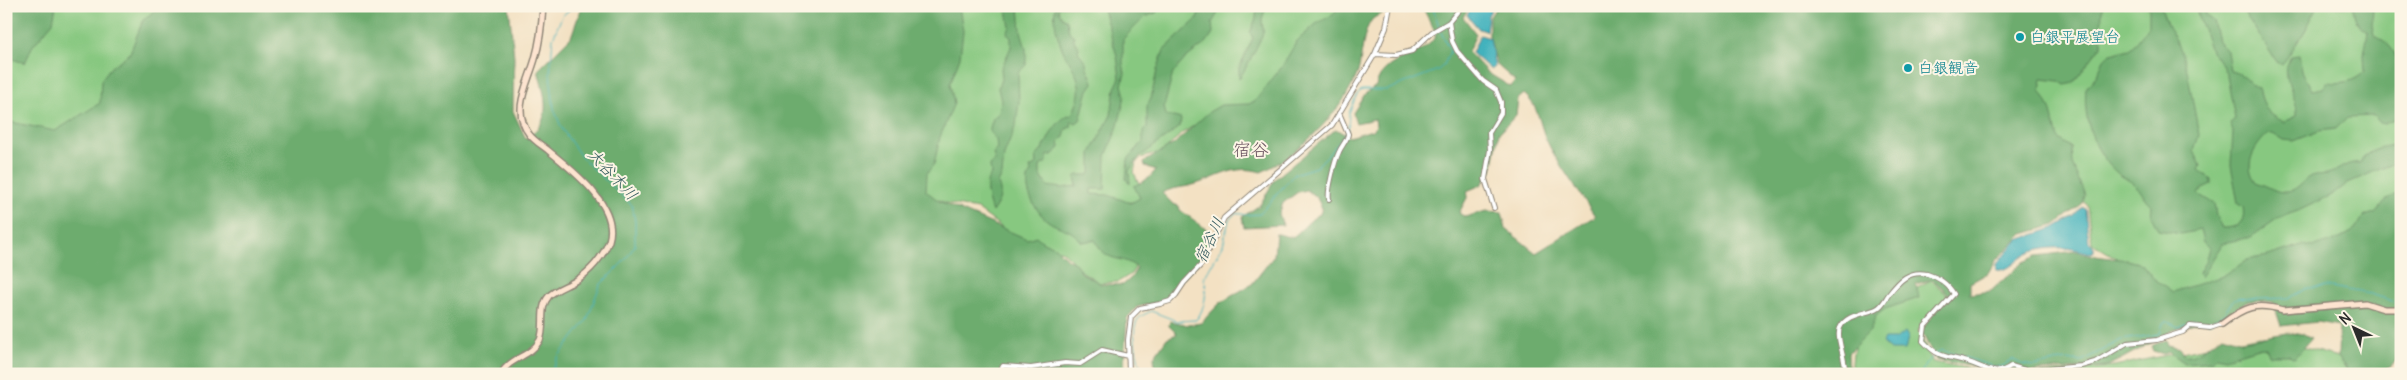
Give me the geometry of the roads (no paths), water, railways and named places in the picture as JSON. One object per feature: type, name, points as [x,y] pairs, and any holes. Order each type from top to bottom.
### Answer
[{"type":"main road","points":[[501,374],[512,361],[527,354],[536,346],[541,338],[544,307],[548,297],[578,279],[593,267],[609,240],[611,228],[610,218],[598,198],[571,169],[530,135],[522,118],[523,93],[535,58],[543,6]]},
{"type":"main road","points":[[2222,324],[2239,311],[2256,306],[2271,305],[2284,310],[2366,303],[2384,308],[2401,309]]},
{"type":"street","points":[[1130,374],[1128,356],[1131,317],[1140,308],[1170,301],[1201,264],[1224,218],[1277,170],[1332,125],[1375,54],[1386,28],[1390,6]]},
{"type":"street","points":[[1375,54],[1396,55],[1412,51],[1432,32],[1449,22],[1462,6]]},
{"type":"street","points":[[1449,22],[1452,41],[1457,51],[1483,81],[1496,90],[1501,102],[1501,112],[1489,133],[1490,150],[1485,179],[1494,208]]},
{"type":"street","points":[[1328,199],[1327,189],[1334,175],[1336,158],[1348,134],[1338,113]]},
{"type":"street","points":[[1845,374],[1844,355],[1838,333],[1842,325],[1861,313],[1880,306],[1888,294],[1912,273],[1938,278],[1954,294],[1925,326],[1923,341],[1943,357],[1967,362],[1985,370],[2002,371],[2012,366],[2028,371],[2081,366],[2094,362],[2127,344],[2165,338],[2183,332],[2190,326],[2210,328],[2222,324]]},
{"type":"street","points":[[998,374],[1003,366],[1008,365],[1031,368],[1066,362],[1080,364],[1102,350],[1128,356]]},
{"type":"water","points":[[1472,6],[1494,6],[1488,15],[1486,31],[1479,29],[1467,15]]},
{"type":"water","points":[[1480,35],[1490,38],[1495,67],[1491,70],[1472,53]]},
{"type":"water","points":[[2082,207],[2085,209],[2089,242],[2093,245],[2094,251],[2090,253],[2067,248],[2045,249],[2025,255],[2005,269],[1996,270],[1996,264],[2018,240],[2054,228],[2074,216]]},
{"type":"water","points":[[1905,332],[1908,337],[1905,350],[1890,350],[1882,343],[1884,339],[1895,339]]},
{"type":"waterway","name":"大谷木川","points":[[551,374],[558,357],[587,320],[600,285],[626,259],[635,245],[635,221],[632,205],[582,158],[562,129],[554,109],[550,74],[553,38],[562,16],[574,6]]},
{"type":"waterway","name":"宿谷川","points":[[1432,6],[1439,26]]},
{"type":"waterway","name":"宿谷川","points":[[1142,374],[1134,334],[1138,319],[1151,311],[1177,321],[1196,320],[1202,311],[1205,299],[1206,288],[1204,278],[1223,245],[1229,219],[1236,213],[1247,215],[1260,214],[1294,174],[1316,167],[1348,130],[1349,113],[1357,94],[1362,90],[1387,90],[1438,70],[1444,65],[1450,51],[1440,30]]},
{"type":"waterway","points":[[1921,374],[1926,363],[1941,350],[1995,367],[2003,366],[2012,359],[2021,364],[2034,366],[2067,360],[2080,362],[2121,340],[2160,334],[2163,323],[2166,321],[2178,327],[2193,320],[2210,322],[2224,314],[2233,300],[2239,297],[2257,299],[2288,298],[2308,288],[2331,287],[2371,294],[2395,302],[2401,301]]},
{"type":"place","name":"白銀平展望台","points":[[2020,37]]},
{"type":"place","name":"白銀観音","points":[[1908,68]]},
{"type":"district","name":"宿谷","points":[[1251,150]]}]
